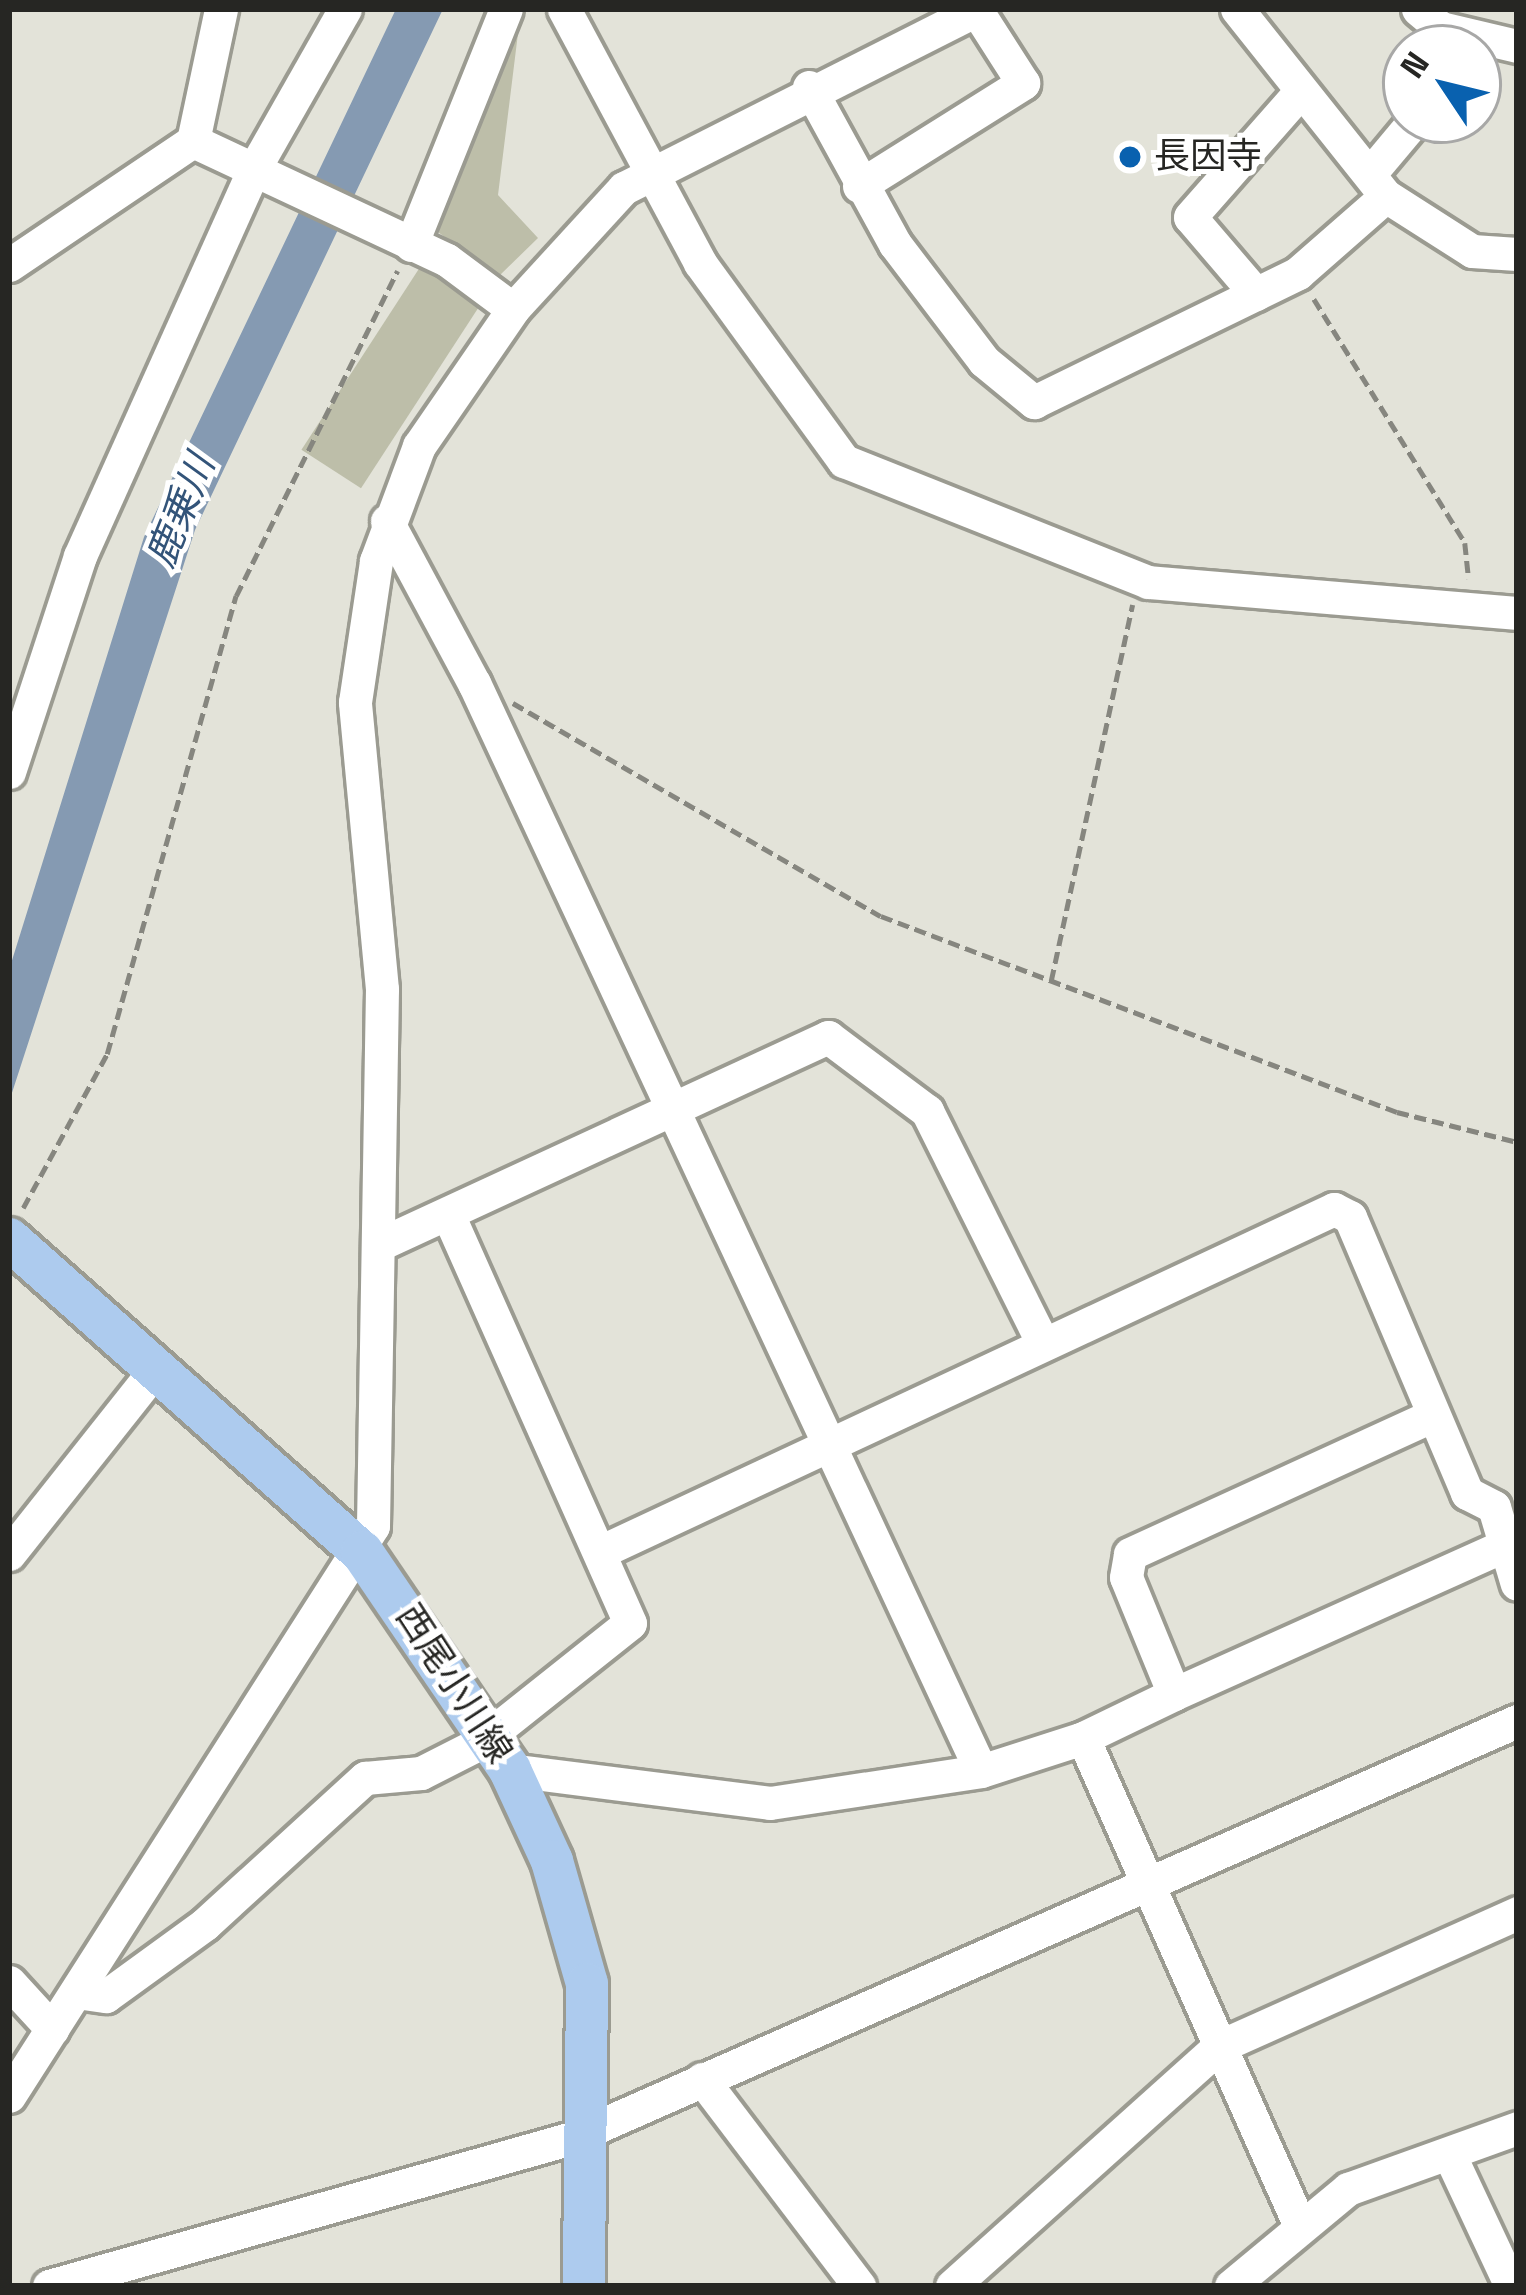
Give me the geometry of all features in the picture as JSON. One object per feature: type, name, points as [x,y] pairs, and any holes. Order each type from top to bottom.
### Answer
[{"type":"main road","name":"西尾小川線","points":[[11,1230],[362,1552],[500,1753],[580,1946],[590,2129],[584,2286]]},
{"type":"street","points":[[9,265],[193,141],[221,9]]},
{"type":"street","points":[[9,772],[80,556],[345,9]]},
{"type":"street","points":[[401,241],[506,9]]},
{"type":"street","points":[[564,9],[647,172],[844,461],[1137,578],[1517,613]]},
{"type":"street","points":[[1237,9],[1300,92],[1380,183],[1472,251],[1517,254]]},
{"type":"street","points":[[9,2096],[362,1552],[377,1470],[382,989],[355,703],[387,521],[419,446],[513,309],[647,172],[809,86],[978,10],[1023,83],[859,187]]},
{"type":"street","points":[[809,86],[859,187],[985,361],[1034,402],[1298,273],[1380,183],[1402,144]]},
{"type":"street","points":[[1256,294],[1190,217],[1300,92]]},
{"type":"street","points":[[193,141],[401,241],[513,309]]},
{"type":"street","points":[[387,521],[673,1108],[981,1771]]},
{"type":"street","points":[[378,1245],[673,1108],[838,1040],[927,1111],[1042,1343]]},
{"type":"street","points":[[602,1551],[1334,1209],[1350,1217],[1467,1492],[1494,1508],[1517,1584]]},
{"type":"street","points":[[448,1214],[602,1551],[630,1623],[500,1753]]},
{"type":"street","points":[[9,1554],[158,1367]]},
{"type":"street","points":[[1174,1694],[1126,1577],[1130,1554],[1433,1414]]},
{"type":"street","points":[[76,1992],[106,1996],[205,1924],[365,1778],[421,1773],[500,1753],[770,1803],[981,1771],[1083,1738],[1508,1544]]},
{"type":"street","points":[[50,2286],[590,2129],[1147,1879],[1517,1721]]},
{"type":"street","points":[[1083,1738],[1300,2226]]},
{"type":"street","points":[[952,2286],[1218,2047],[1517,1913]]},
{"type":"street","points":[[9,1982],[52,2029]]},
{"type":"street","points":[[702,2078],[859,2286]]},
{"type":"street","points":[[1232,2286],[1348,2189],[1450,2158],[1517,2128]]},
{"type":"street","points":[[1450,2158],[1511,2286]]},
{"type":"path","points":[[11,1230],[66,1145],[106,1054],[236,596],[401,241]]},
{"type":"path","points":[[1298,273],[1465,543],[1469,609]]},
{"type":"path","points":[[1051,981],[1137,578]]},
{"type":"path","points":[[500,692],[862,907],[1397,1112],[1517,1142]]},
{"type":"green space","points":[[521,9],[498,195],[538,238],[498,277],[430,226]]},
{"type":"green space","points":[[424,261],[484,300],[361,488],[301,450]]},
{"type":"water","name":"鹿乗川","points":[[396,9],[443,9],[195,530],[9,1102],[9,970],[144,537]]},
{"type":"place","name":"長因寺","points":[[1130,157]]}]
